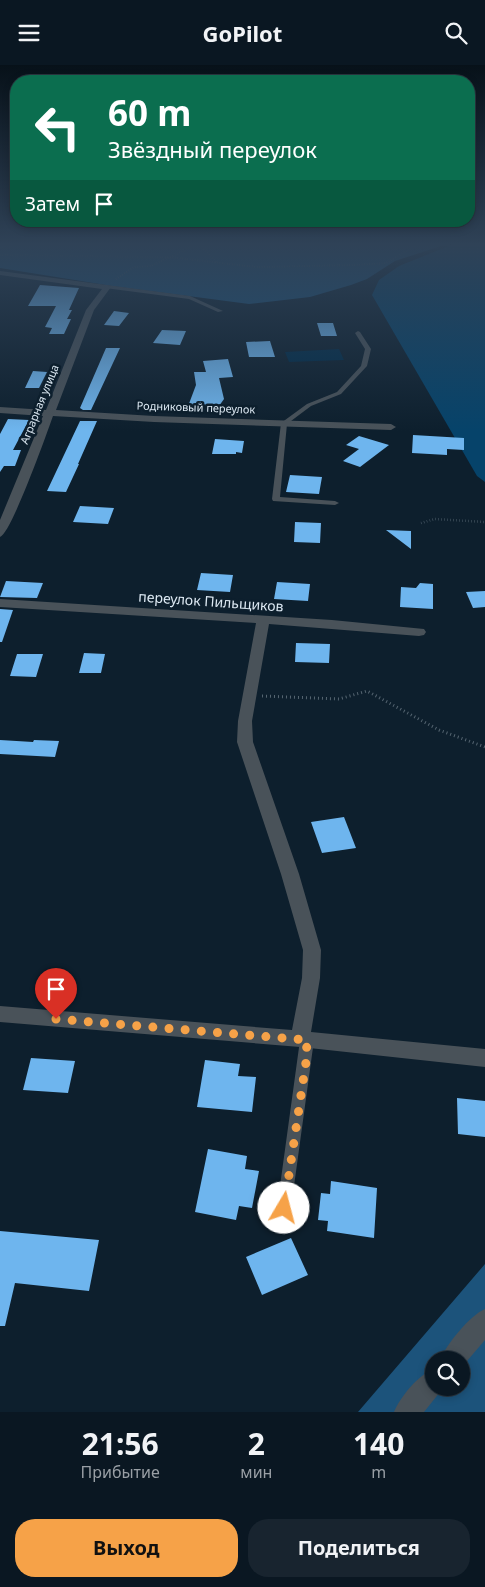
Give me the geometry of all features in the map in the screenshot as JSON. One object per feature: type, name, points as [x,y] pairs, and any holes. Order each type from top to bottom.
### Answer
[{"type":"street","name":"Аграрная улица","points":[[0,533],[14,503],[93,306]]},
{"type":"street","name":"Родниковый переулок","points":[[0,410],[391,427]]},
{"type":"street","name":"переулок Пильщиков","points":[[0,603],[332,624],[419,632]]},
{"type":"street","points":[[263,621],[245,721],[245,742],[290,875],[312,949],[311,978],[303,1040]]},
{"type":"street","points":[[0,1014],[485,1058]]},
{"type":"street","points":[[460,1351],[485,1321]]},
{"type":"street","points":[[407,1412],[425,1391]]},
{"type":"lane","points":[[208,306],[220,311]]},
{"type":"lane","points":[[335,503],[276,499],[284,423],[308,405],[339,393],[364,366],[368,349],[358,333]]},
{"type":"lane","points":[[284,1208],[306,1062],[303,1040]]},
{"type":"path","points":[[421,523],[435,519],[485,522]]},
{"type":"path","points":[[249,696],[339,699],[367,691],[448,734],[470,744],[485,747]]},
{"type":"shaded area","points":[[378,306],[485,306],[485,482],[477,476]]},
{"type":"shaded area","points":[[339,349],[344,360],[289,362],[285,352]]},
{"type":"shaded area","points":[[485,1264],[485,1412],[358,1412]]},
{"type":"building","points":[[28,306],[71,306],[69,310],[72,310],[67,319],[71,319],[64,334],[49,334],[52,328],[45,327],[56,306]]},
{"type":"building","points":[[114,311],[129,313],[119,326],[104,325]]},
{"type":"building","points":[[317,323],[333,323],[337,336],[321,336]]},
{"type":"building","points":[[162,330],[186,331],[180,345],[153,343]]},
{"type":"building","points":[[270,341],[275,357],[249,357],[246,342]]},
{"type":"building","points":[[106,348],[120,348],[91,410],[83,410],[80,408]]},
{"type":"building","points":[[228,359],[233,377],[219,378],[224,399],[219,406],[213,411],[187,409],[196,385],[194,372],[206,372],[203,361]]},
{"type":"building","points":[[33,371],[47,372],[39,388],[25,388]]},
{"type":"building","points":[[8,419],[29,420],[13,450],[21,450],[15,466],[4,466],[0,472],[0,434]]},
{"type":"building","points":[[80,421],[97,421],[66,492],[47,491]]},
{"type":"building","points":[[413,435],[464,438],[464,450],[447,449],[447,455],[412,453]]},
{"type":"building","points":[[359,436],[389,445],[360,467],[343,461],[359,449],[346,445]]},
{"type":"building","points":[[215,439],[244,441],[242,453],[212,454]]},
{"type":"building","points":[[290,475],[322,477],[319,494],[286,492]]},
{"type":"building","points":[[80,506],[114,508],[108,524],[73,522]]},
{"type":"building","points":[[295,522],[321,523],[320,543],[294,542]]},
{"type":"building","points":[[386,530],[411,531],[411,549]]},
{"type":"building","points":[[201,573],[233,575],[230,592],[197,590]]},
{"type":"building","points":[[6,581],[43,583],[37,598],[0,597]]},
{"type":"building","points":[[277,582],[310,584],[308,601],[274,599]]},
{"type":"building","points":[[420,583],[433,584],[433,609],[400,607],[401,587],[416,588]]},
{"type":"building","points":[[485,591],[485,607],[473,608],[466,592]]},
{"type":"building","points":[[0,609],[13,610],[2,642],[0,642]]},
{"type":"building","points":[[296,643],[330,644],[329,663],[295,662]]},
{"type":"building","points":[[84,653],[105,654],[101,673],[79,673]]},
{"type":"building","points":[[17,654],[43,654],[36,677],[10,676]]},
{"type":"building","points":[[0,740],[59,741],[55,757],[0,754]]},
{"type":"building","points":[[344,817],[356,848],[322,853],[311,822]]},
{"type":"building","points":[[31,1058],[75,1061],[68,1093],[23,1090]]},
{"type":"building","points":[[205,1060],[240,1064],[238,1076],[256,1077],[252,1112],[197,1107]]},
{"type":"building","points":[[457,1098],[485,1101],[485,1137],[458,1134]]},
{"type":"building","points":[[208,1149],[247,1156],[245,1169],[259,1171],[252,1208],[239,1206],[236,1220],[195,1212]]},
{"type":"building","points":[[331,1181],[377,1188],[374,1238],[327,1231],[328,1221],[318,1220],[321,1193],[330,1194]]},
{"type":"building","points":[[0,1231],[99,1240],[89,1291],[15,1283],[5,1326],[0,1326]]},
{"type":"building","points":[[291,1238],[308,1275],[262,1295],[246,1257]]},
{"type":"route","points":[[56,1019],[307,1040],[306,1062],[284,1208]]}]
